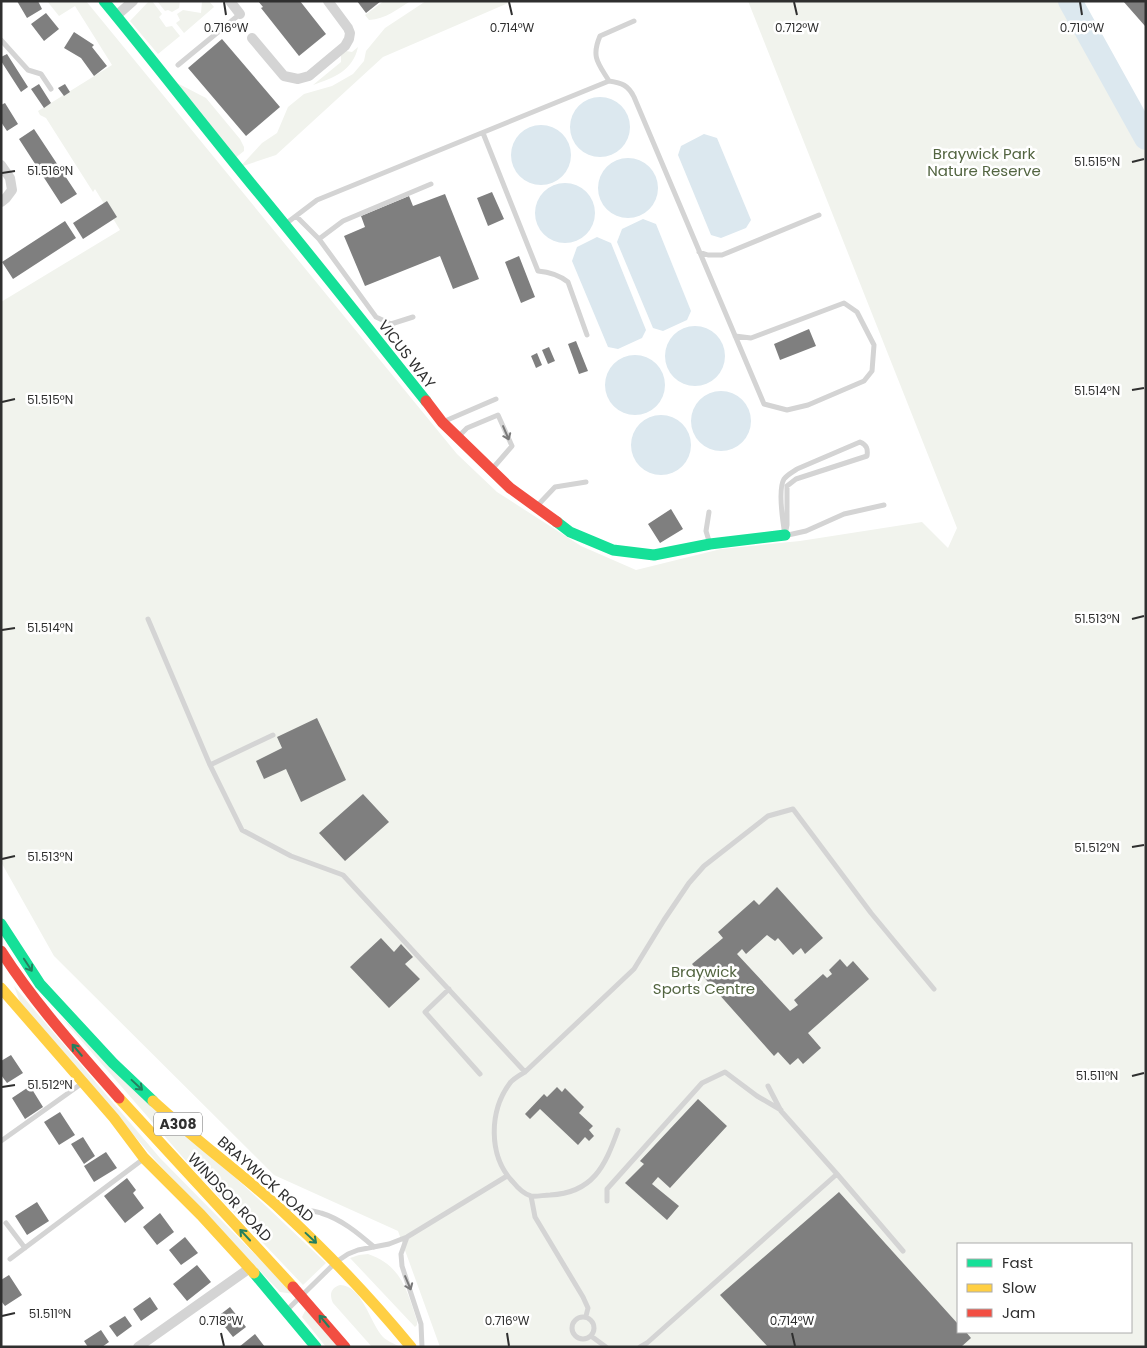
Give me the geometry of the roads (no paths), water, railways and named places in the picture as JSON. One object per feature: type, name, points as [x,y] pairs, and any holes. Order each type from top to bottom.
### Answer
[{"type":"street","name":"VICUS WAY","points":[[104,1],[159,66],[258,192],[286,224],[442,422],[510,488],[570,532],[613,550],[654,556],[710,544],[785,535]]},
{"type":"street","points":[[116,16],[133,1]]},
{"type":"street","points":[[230,1],[240,14]]},
{"type":"street","points":[[252,38],[284,76],[298,79],[309,76],[345,46],[349,39],[350,33],[328,1]]},
{"type":"street","points":[[1,165],[10,178],[12,190],[1,202]]},
{"type":"street","name":"BRAYWICK ROAD","points":[[1,924],[40,984],[114,1063],[183,1129],[273,1203],[336,1262],[376,1304],[411,1347]]},
{"type":"street","name":"WINDSOR ROAD","points":[[1,950],[29,993],[109,1087],[184,1171],[303,1296],[345,1347]]},
{"type":"street","points":[[1,988],[114,1118],[144,1158],[250,1268],[316,1347]]},
{"type":"street","points":[[138,1347],[250,1268]]},
{"type":"lane","points":[[178,65],[240,14]]},
{"type":"lane","points":[[609,81],[598,63],[594,49],[600,36],[634,21]]},
{"type":"lane","points":[[1,40],[28,70],[41,74],[51,89]]},
{"type":"lane","points":[[286,224],[317,200],[609,81],[620,83],[629,88],[764,404],[787,410],[808,405],[864,381],[872,371],[874,345],[857,312],[844,303],[751,338],[735,336]]},
{"type":"lane","points":[[483,132],[538,271],[562,277],[568,282],[587,335]]},
{"type":"lane","points":[[319,239],[343,221],[431,184]]},
{"type":"lane","points":[[699,252],[708,255],[722,255],[818,215]]},
{"type":"lane","points":[[296,216],[319,239],[376,317],[391,324],[413,317]]},
{"type":"lane","points":[[442,422],[496,399]]},
{"type":"lane","points":[[458,437],[467,428],[498,415],[512,446],[491,470]]},
{"type":"lane","points":[[860,442],[865,444],[868,450],[867,456],[796,479],[787,486],[787,525],[785,535],[782,485],[789,473],[860,442]]},
{"type":"lane","points":[[536,506],[555,487],[586,482]]},
{"type":"lane","points":[[785,535],[806,531],[844,514],[884,505]]},
{"type":"lane","points":[[709,512],[706,530],[710,544]]},
{"type":"lane","points":[[148,620],[210,764],[242,830],[291,856],[343,875],[525,1072]]},
{"type":"lane","points":[[210,764],[272,735]]},
{"type":"lane","points":[[618,1130],[610,1151],[598,1173],[580,1189],[565,1194],[531,1196],[518,1188],[506,1176],[494,1144],[494,1124],[501,1099],[510,1082],[525,1072],[634,969],[669,912],[689,883],[704,866],[768,816],[793,810],[871,913],[934,990]]},
{"type":"lane","points":[[449,989],[425,1012],[480,1074]]},
{"type":"lane","points":[[606,1201],[606,1189],[702,1084],[725,1072],[781,1111]]},
{"type":"lane","points":[[1,1141],[83,1082]]},
{"type":"lane","points":[[768,1086],[781,1111],[903,1251]]},
{"type":"lane","points":[[10,1259],[144,1158]]},
{"type":"lane","points":[[640,1347],[647,1343],[837,1174]]},
{"type":"lane","points":[[286,1312],[336,1262],[348,1254],[358,1250],[389,1244],[407,1237],[506,1176]]},
{"type":"lane","points":[[531,1196],[535,1217],[584,1297],[588,1308],[586,1316]]},
{"type":"lane","points":[[273,1203],[291,1209],[321,1213],[335,1219],[359,1234],[374,1247]]},
{"type":"lane","points":[[6,1223],[25,1248]]},
{"type":"lane","points":[[407,1237],[401,1254],[402,1266],[421,1324],[422,1347]]},
{"type":"lane","points":[[586,1316],[594,1323],[594,1330],[591,1336],[582,1339],[572,1331],[572,1325],[575,1319],[586,1316]]},
{"type":"lane","points":[[591,1336],[606,1347]]},
{"type":"waterway","points":[[1070,1],[1146,138]]},
{"type":"park label","name":"Braywick Park Nature Reserve","points":[[984,162]]},
{"type":"park label","name":"Braywick Sports Centre","points":[[704,980]]}]
